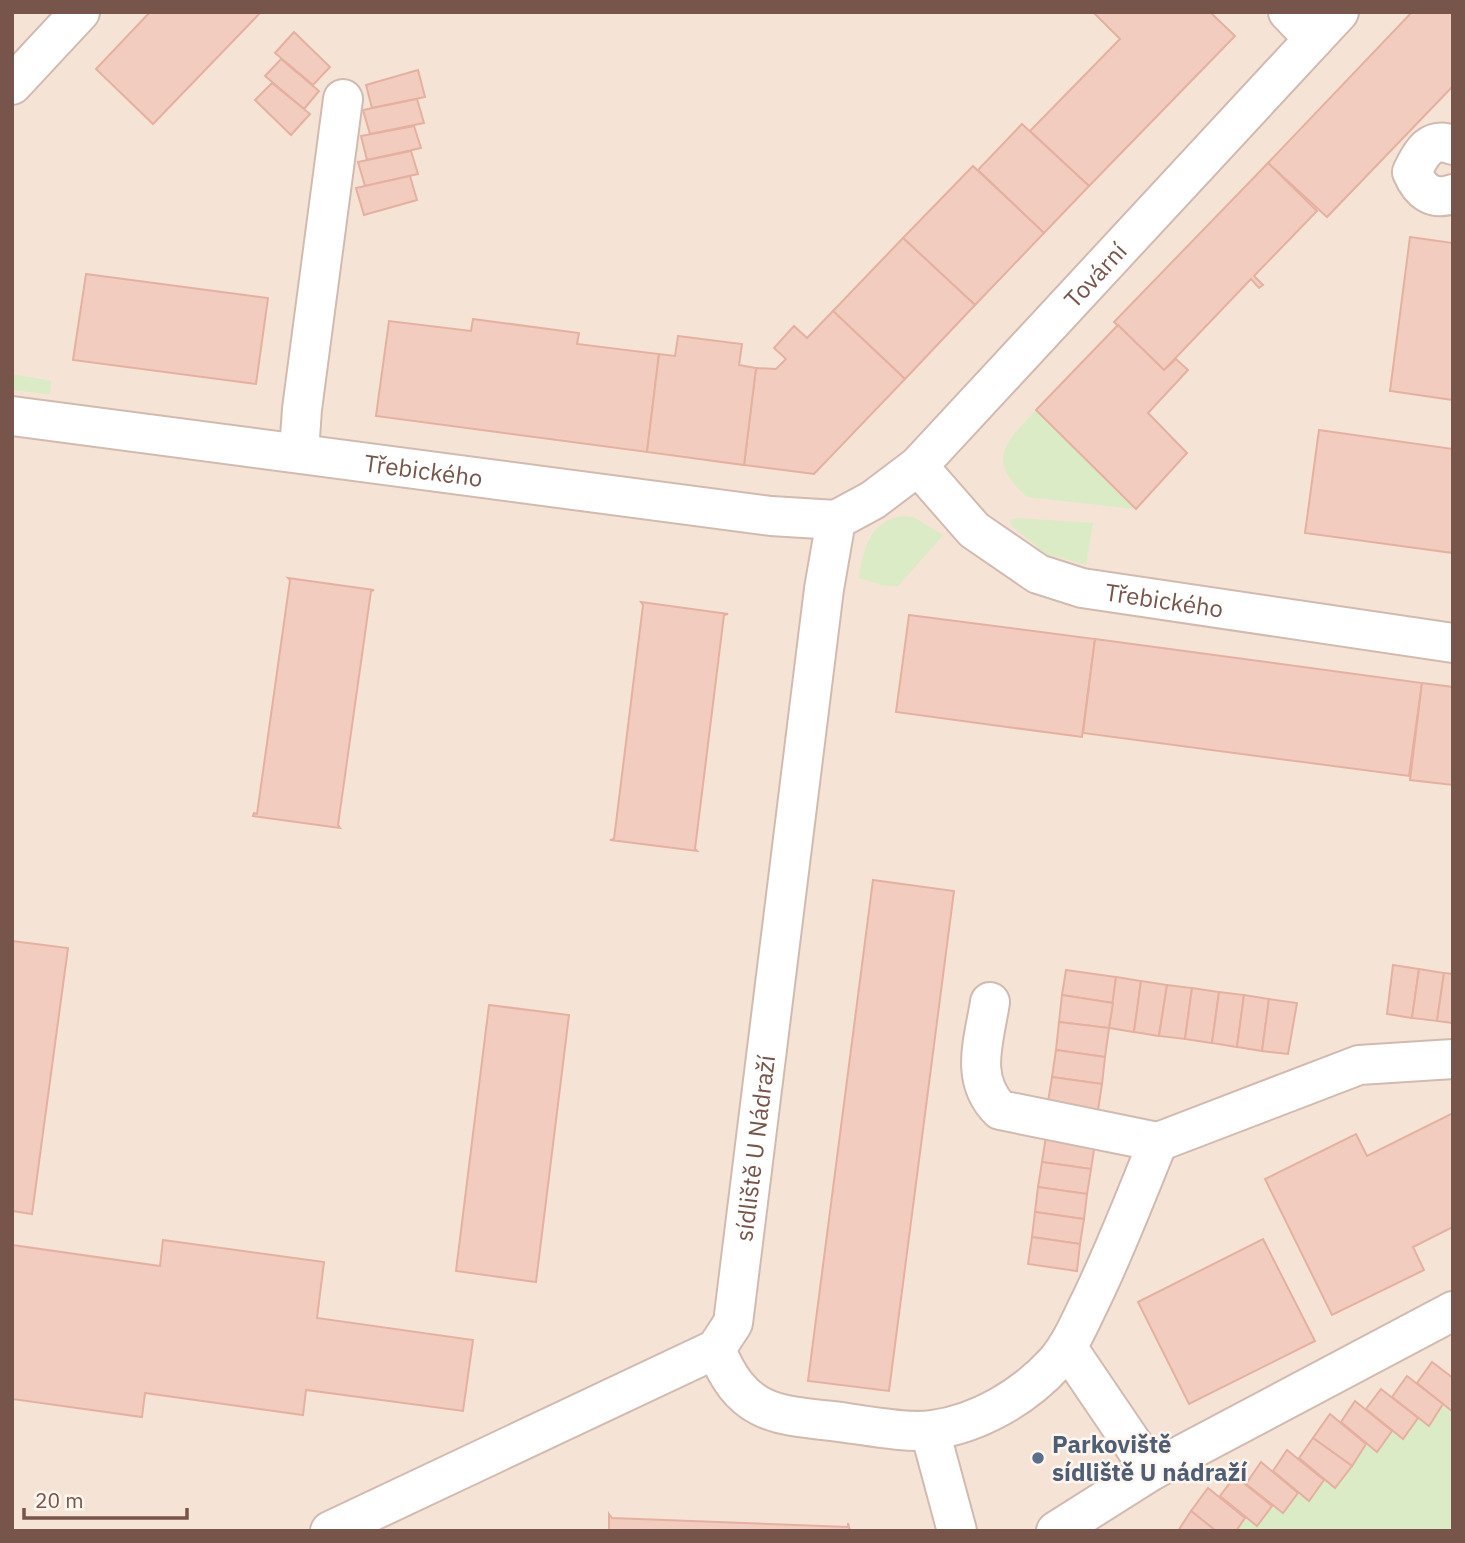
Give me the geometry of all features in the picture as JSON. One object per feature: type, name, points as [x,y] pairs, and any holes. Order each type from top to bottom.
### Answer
[{"type":"street","points":[[12,85],[80,12]]},
{"type":"street","points":[[1288,12],[1326,26]]},
{"type":"street","name":"Tovární","points":[[836,520],[873,500],[918,466],[1326,26]]},
{"type":"street","points":[[299,452],[342,99]]},
{"type":"street","points":[[1453,145],[1442,141],[1432,143],[1419,156],[1412,172],[1418,187],[1431,196],[1442,198],[1453,194]]},
{"type":"street","name":"Třebického","points":[[12,416],[771,516],[836,520]]},
{"type":"street","name":"Třebického","points":[[918,466],[974,530],[1038,574],[1082,589],[1453,643]]},
{"type":"street","name":"sídliště U Nádraží","points":[[716,1349],[733,1323],[824,589],[836,520]]},
{"type":"street","points":[[990,1002],[980,1066],[985,1095],[1000,1110],[1158,1142],[1359,1065],[1453,1059]]},
{"type":"street","points":[[330,1531],[716,1349],[728,1377],[750,1401],[776,1414],[930,1431],[960,1424],[1015,1398],[1055,1363],[1067,1348],[1107,1269],[1158,1142]]},
{"type":"street","points":[[1056,1531],[1151,1471],[1453,1311]]},
{"type":"street","points":[[1067,1348],[1151,1471]]},
{"type":"street","points":[[930,1431],[957,1531]]},
{"type":"shaded area","points":[[12,12],[1453,12],[1453,1476],[1363,1531],[12,1531]]},
{"type":"green space","points":[[12,374],[51,381],[50,394],[12,390]]},
{"type":"green space","points":[[1036,410],[1136,509],[1027,497],[1007,473],[1003,462],[1004,452],[1015,433]]},
{"type":"green space","points":[[913,517],[943,535],[898,586],[885,586],[859,578],[866,547],[875,530],[891,519]]},
{"type":"green space","points":[[1018,518],[1093,523],[1086,565],[1046,554],[1011,525],[1010,520]]},
{"type":"green space","points":[[1443,1404],[1453,1412],[1451,1531],[1236,1531],[1245,1518],[1257,1526],[1272,1506],[1283,1513],[1298,1493],[1310,1500],[1324,1480],[1335,1488],[1366,1444],[1377,1452],[1392,1431],[1403,1438],[1418,1418],[1429,1425]]},
{"type":"building","points":[[150,12],[261,12],[153,124],[96,69]]},
{"type":"building","points":[[1093,12],[1210,12],[1235,36],[1089,186],[1030,131],[1120,39]]},
{"type":"building","points":[[1412,12],[1453,12],[1453,86],[1327,217],[1268,163]]},
{"type":"building","points":[[294,32],[330,67],[313,85],[275,53]]},
{"type":"building","points":[[281,59],[319,91],[304,109],[265,76]]},
{"type":"building","points":[[418,70],[425,97],[372,108],[366,85]]},
{"type":"building","points":[[272,83],[310,114],[291,135],[255,100]]},
{"type":"building","points":[[417,99],[424,123],[370,134],[363,110]]},
{"type":"building","points":[[1022,124],[1089,186],[1044,233],[978,170]]},
{"type":"building","points":[[414,126],[421,148],[367,160],[361,136]]},
{"type":"building","points":[[411,151],[418,174],[365,186],[358,162]]},
{"type":"building","points":[[1268,163],[1317,211],[1254,276],[1263,285],[1259,288],[1251,279],[1164,370],[1114,322]]},
{"type":"building","points":[[973,166],[1044,233],[975,305],[903,238]]},
{"type":"building","points":[[410,176],[417,200],[364,215],[356,188]]},
{"type":"building","points":[[1410,237],[1453,243],[1453,400],[1390,391]]},
{"type":"building","points":[[903,238],[975,305],[905,379],[833,311]]},
{"type":"building","points":[[86,274],[268,298],[256,384],[73,360]]},
{"type":"building","points":[[833,311],[905,379],[814,474],[744,465],[756,368],[776,369],[786,359],[774,348],[794,326],[807,338]]},
{"type":"building","points":[[473,319],[579,333],[577,344],[659,354],[647,452],[376,416],[389,321],[471,331]]},
{"type":"building","points":[[1118,325],[1164,370],[1176,359],[1188,370],[1148,413],[1187,453],[1136,509],[1036,410]]},
{"type":"building","points":[[678,336],[742,344],[739,365],[756,368],[744,465],[647,452],[659,354],[675,356]]},
{"type":"building","points":[[1319,430],[1453,449],[1453,553],[1305,533]]},
{"type":"building","points":[[288,578],[374,590],[371,591],[338,825],[340,828],[253,816],[254,813],[257,814],[290,580]]},
{"type":"building","points":[[641,602],[728,614],[724,615],[695,849],[697,851],[610,840],[614,839],[643,605]]},
{"type":"building","points":[[909,615],[1095,639],[1082,737],[896,712]]},
{"type":"building","points":[[1095,639],[1422,683],[1409,776],[1083,733]]},
{"type":"building","points":[[1422,683],[1453,687],[1453,785],[1410,780]]},
{"type":"building","points":[[873,880],[954,891],[889,1391],[808,1381]]},
{"type":"building","points":[[12,941],[68,948],[32,1214],[12,1211]]},
{"type":"building","points":[[1393,965],[1419,969],[1412,1018],[1387,1014]]},
{"type":"building","points":[[1419,969],[1444,973],[1437,1021],[1412,1018]]},
{"type":"building","points":[[1066,970],[1116,977],[1113,1003],[1062,995]]},
{"type":"building","points":[[1444,973],[1453,974],[1453,1023],[1437,1021]]},
{"type":"building","points":[[1116,977],[1141,981],[1134,1032],[1109,1028]]},
{"type":"building","points":[[1141,981],[1167,985],[1159,1036],[1134,1032]]},
{"type":"building","points":[[1167,985],[1192,988],[1185,1039],[1159,1036]]},
{"type":"building","points":[[1192,988],[1219,992],[1212,1043],[1185,1039]]},
{"type":"building","points":[[1219,992],[1244,995],[1237,1047],[1212,1043]]},
{"type":"building","points":[[1062,995],[1113,1003],[1109,1028],[1059,1022]]},
{"type":"building","points":[[1244,995],[1269,999],[1262,1051],[1237,1047]]},
{"type":"building","points":[[1269,999],[1297,1003],[1288,1054],[1262,1051]]},
{"type":"building","points":[[489,1005],[569,1015],[536,1282],[456,1271]]},
{"type":"building","points":[[1059,1022],[1109,1028],[1105,1057],[1056,1050]]},
{"type":"building","points":[[1056,1050],[1105,1057],[1102,1084],[1052,1077]]},
{"type":"building","points":[[1052,1077],[1102,1084],[1098,1110],[1048,1102]]},
{"type":"building","points":[[1453,1113],[1453,1227],[1413,1247],[1424,1270],[1332,1315],[1265,1179],[1356,1134],[1367,1156]]},
{"type":"building","points":[[1046,1136],[1095,1143],[1091,1169],[1042,1162]]},
{"type":"building","points":[[1042,1162],[1091,1169],[1087,1194],[1038,1187]]},
{"type":"building","points":[[1038,1187],[1087,1194],[1084,1219],[1035,1212]]},
{"type":"building","points":[[1035,1212],[1084,1219],[1080,1244],[1032,1237]]},
{"type":"building","points":[[1032,1237],[1080,1244],[1077,1271],[1028,1264]]},
{"type":"building","points":[[1263,1239],[1315,1341],[1189,1404],[1138,1302]]},
{"type":"building","points":[[163,1240],[324,1262],[317,1318],[473,1340],[463,1411],[306,1390],[303,1415],[145,1393],[142,1417],[12,1399],[12,1245],[160,1266]]},
{"type":"building","points":[[1432,1362],[1453,1378],[1453,1412],[1417,1383]]},
{"type":"building","points":[[1407,1376],[1443,1404],[1429,1426],[1392,1397]]},
{"type":"building","points":[[1381,1389],[1418,1418],[1403,1439],[1366,1409]]},
{"type":"building","points":[[1355,1401],[1392,1431],[1377,1452],[1341,1422]]},
{"type":"building","points":[[1330,1414],[1366,1444],[1352,1466],[1313,1438]]},
{"type":"building","points":[[1313,1438],[1352,1466],[1335,1488],[1299,1458]]},
{"type":"building","points":[[1287,1450],[1324,1480],[1309,1501],[1273,1471]]},
{"type":"building","points":[[1261,1462],[1298,1493],[1283,1513],[1246,1484]]},
{"type":"building","points":[[1235,1476],[1272,1506],[1257,1526],[1220,1496]]},
{"type":"building","points":[[1208,1488],[1245,1518],[1236,1531],[1216,1531],[1191,1511]]},
{"type":"building","points":[[1191,1511],[1216,1531],[1178,1531]]},
{"type":"building","points":[[609,1514],[612,1518],[848,1527],[848,1523],[850,1531],[609,1531]]},
{"type":"place","name":"Parkoviště sídliště U nádraží","points":[[1038,1458]]}]
